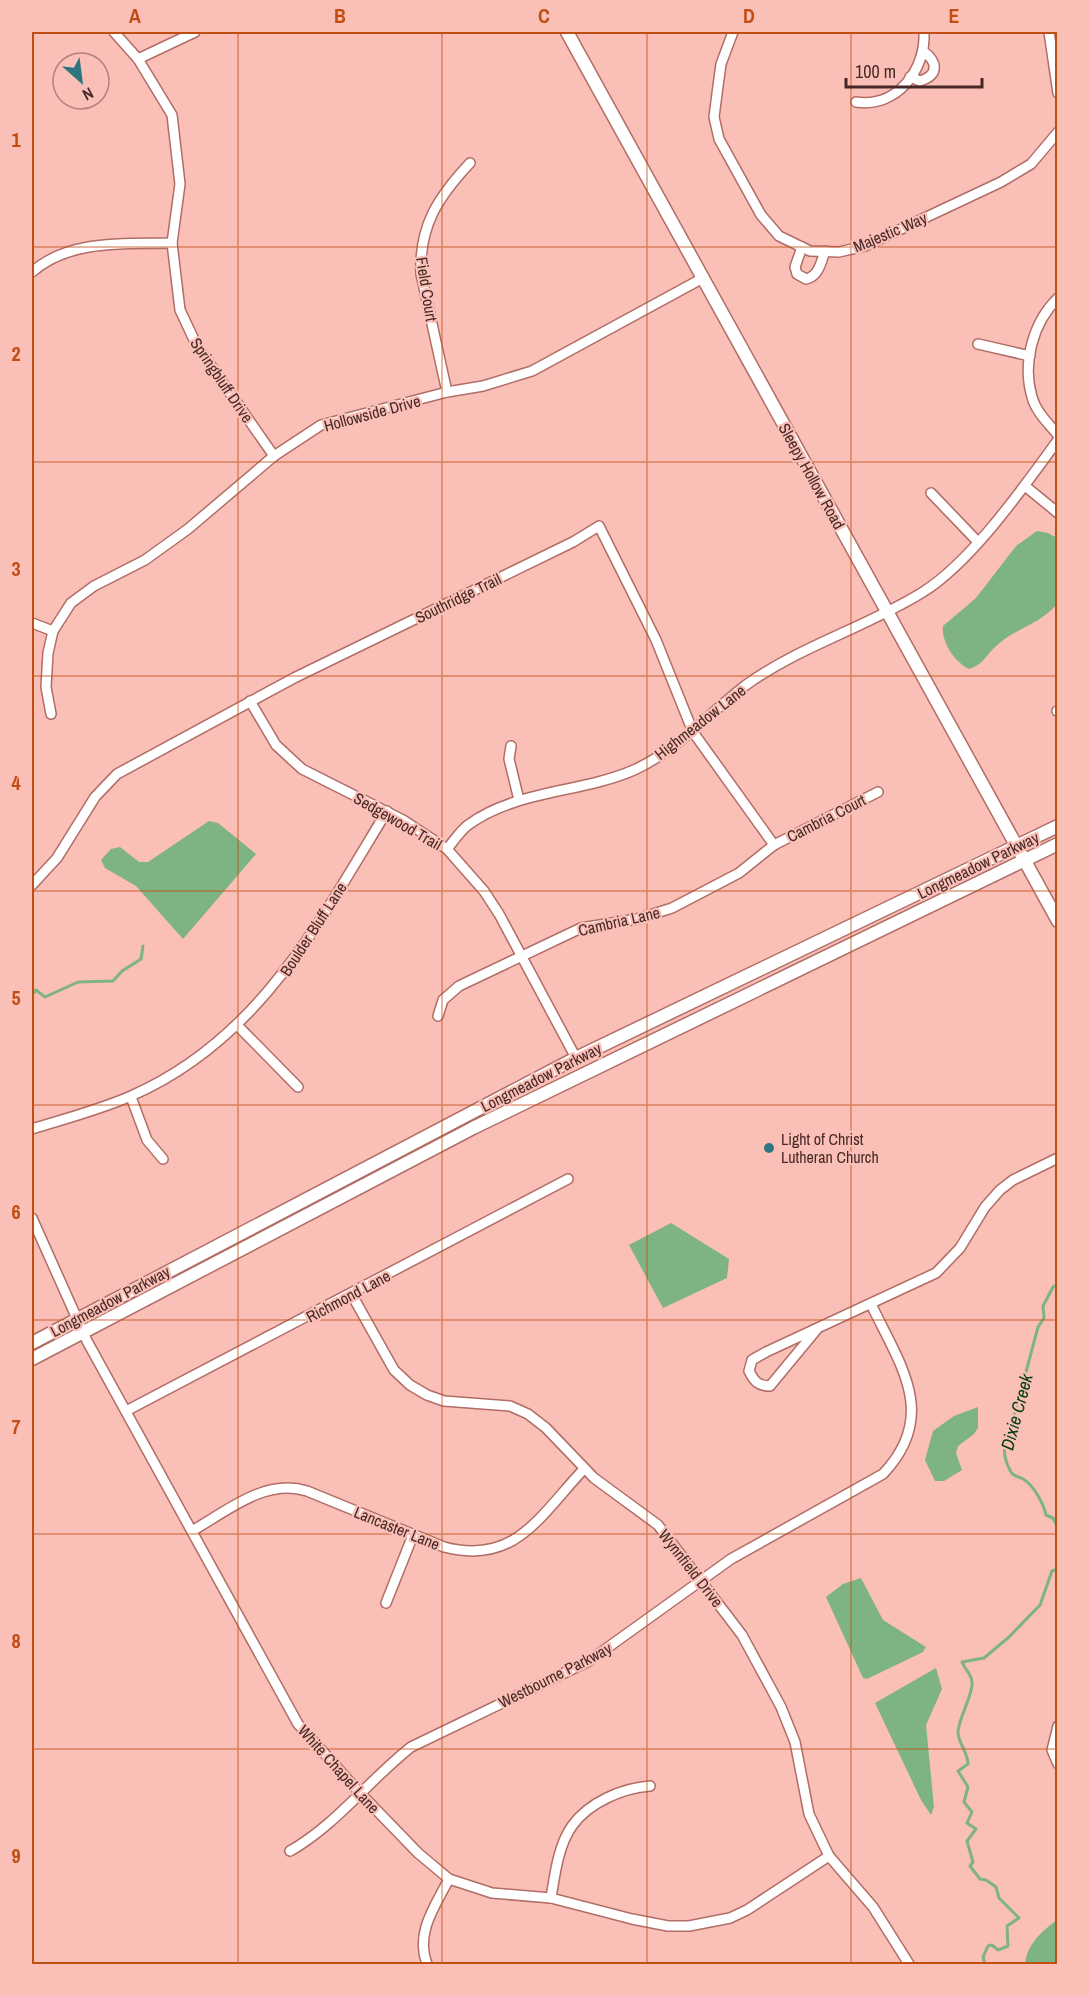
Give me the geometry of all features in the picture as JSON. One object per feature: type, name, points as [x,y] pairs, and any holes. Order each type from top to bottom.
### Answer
[{"type":"street","name":"Springbluff Drive","points":[[114,32],[138,59],[172,116],[180,184],[172,243],[180,310],[197,346],[274,456]]},
{"type":"street","points":[[138,59],[195,32]]},
{"type":"street","name":"Sleepy Hollow Road","points":[[567,32],[1058,921]]},
{"type":"street","name":"Majestic Way","points":[[733,32],[722,64],[718,86],[714,117],[719,139],[761,215],[779,236],[810,251],[839,252],[865,246],[1001,182],[1032,164],[1056,135]]},
{"type":"street","points":[[856,102],[871,104],[886,100],[910,77],[923,51],[924,32]]},
{"type":"street","points":[[1049,32],[1058,93]]},
{"type":"street","points":[[910,77],[920,81],[933,74],[934,60],[923,51]]},
{"type":"street","name":"Field Court","points":[[447,392],[421,274],[420,254],[422,237],[436,206],[452,182],[470,163]]},
{"type":"street","points":[[32,272],[47,259],[99,244],[172,243]]},
{"type":"street","points":[[802,247],[795,267],[797,274],[806,279],[813,277],[818,271],[825,251]]},
{"type":"street","name":"Hollowside Drive","points":[[52,631],[71,603],[94,586],[145,560],[188,530],[274,456],[321,425],[447,392],[483,386],[532,371],[703,278]]},
{"type":"street","points":[[1058,298],[1034,332],[1030,356],[1031,396],[1039,413],[1058,435]]},
{"type":"street","points":[[978,344],[1030,356]]},
{"type":"street","points":[[1058,440],[1025,486],[1058,513]]},
{"type":"street","name":"Highmeadow Lane","points":[[447,849],[466,826],[519,800],[604,781],[635,769],[693,732],[746,685],[776,667],[888,613],[965,559],[977,541],[1025,486]]},
{"type":"street","points":[[931,493],[977,541]]},
{"type":"street","name":"Southridge Trail","points":[[32,885],[57,858],[95,798],[117,774],[250,701],[573,542],[599,526],[656,640],[693,732],[774,845]]},
{"type":"street","points":[[32,623],[52,631],[46,679],[51,714]]},
{"type":"street","name":"Sedgewood Trail","points":[[250,701],[267,732],[287,757],[313,776],[387,812],[447,849],[484,891],[522,955],[576,1058]]},
{"type":"street","points":[[511,746],[509,759],[519,800]]},
{"type":"street","name":"Cambria Court","points":[[774,845],[878,792]]},
{"type":"street","name":"Boulder Bluff Lane","points":[[32,1129],[130,1096],[190,1062],[237,1025],[276,984],[301,951],[387,812]]},
{"type":"street","name":"Longmeadow Parkway","points":[[32,1342],[576,1058],[1058,826]]},
{"type":"street","name":"Longmeadow Parkway","points":[[32,1359],[483,1123],[1058,844]]},
{"type":"street","name":"Cambria Lane","points":[[438,1016],[443,1000],[459,986],[581,928],[637,919],[672,908],[739,873],[774,845]]},
{"type":"street","points":[[237,1025],[298,1087]]},
{"type":"street","points":[[130,1096],[147,1140],[163,1159]]},
{"type":"street","points":[[818,1328],[770,1386],[762,1386],[754,1381],[749,1371],[752,1360],[818,1328],[936,1273],[960,1248],[985,1207],[1000,1190],[1012,1180],[1058,1158]]},
{"type":"street","name":"Richmond Lane","points":[[126,1411],[352,1295],[568,1179]]},
{"type":"street","name":"White Chapel Lane","points":[[32,1218],[76,1319],[298,1725],[418,1853],[449,1880],[492,1893],[551,1898],[668,1926],[709,1924],[730,1918],[761,1903],[829,1856]]},
{"type":"street","name":"Wynnfield Drive","points":[[352,1295],[394,1370],[410,1385],[427,1395],[444,1401],[510,1406],[528,1414],[546,1428],[584,1469],[658,1525],[742,1635],[781,1707],[795,1742],[810,1814],[829,1856],[873,1907],[909,1965]]},
{"type":"street","name":"Westbourne Parkway","points":[[290,1851],[319,1833],[359,1792],[411,1747],[589,1661],[731,1559],[868,1485],[883,1474],[901,1452],[910,1430],[913,1405],[906,1378],[871,1304]]},
{"type":"street","name":"Lancaster Lane","points":[[192,1531],[258,1494],[284,1486],[307,1491],[413,1535],[464,1552],[508,1544],[533,1526],[584,1469]]},
{"type":"street","points":[[386,1603],[413,1535]]},
{"type":"street","points":[[1058,1726],[1052,1750],[1058,1764]]},
{"type":"street","points":[[551,1898],[559,1857],[573,1825],[601,1801],[628,1788],[650,1786]]},
{"type":"street","points":[[427,1965],[424,1951],[424,1928],[449,1880]]},
{"type":"shaded area","points":[[1037,531],[1057,538],[1057,604],[1042,617],[1009,636],[980,663],[969,669],[950,651],[944,638],[943,626],[976,598],[1016,546]]},
{"type":"shaded area","points":[[209,821],[218,823],[256,854],[183,939],[136,886],[105,868],[101,860],[111,849],[120,847],[139,862],[148,862]]},
{"type":"shaded area","points":[[671,1223],[729,1259],[727,1278],[663,1308],[629,1245]]},
{"type":"shaded area","points":[[978,1407],[978,1428],[958,1446],[956,1453],[962,1470],[944,1481],[935,1481],[925,1460],[933,1431],[954,1416]]},
{"type":"shaded area","points":[[861,1578],[883,1620],[926,1647],[923,1652],[867,1679],[863,1678],[826,1597],[843,1584]]},
{"type":"shaded area","points":[[936,1668],[942,1689],[926,1725],[934,1807],[931,1815],[921,1800],[875,1703]]},
{"type":"shaded area","points":[[1057,1920],[1057,1964],[1025,1964],[1032,1944]]},
{"type":"waterway","points":[[32,995],[36,990],[45,997],[78,982],[113,981],[122,971],[141,959],[143,946]]},
{"type":"waterway","name":"Dixie Creek","points":[[1058,1284],[1053,1287],[1043,1306],[1044,1318],[1038,1327],[1011,1428],[1013,1433],[1005,1447],[1011,1472],[1035,1490],[1046,1515],[1053,1518],[1058,1528]]},
{"type":"waterway","name":"Dixie Creek","points":[[985,1964],[983,1957],[988,1946],[992,1945],[998,1950],[1008,1946],[1007,1926],[1019,1918],[999,1898],[996,1887],[980,1879],[970,1866],[973,1862],[967,1841],[976,1829],[967,1823],[972,1812],[964,1802],[968,1787],[958,1771],[968,1764],[968,1760],[958,1732],[972,1683],[962,1662],[984,1658],[1009,1637],[1040,1605],[1052,1571],[1058,1569]]},
{"type":"place","name":"Light of Christ Lutheran Church","points":[[769,1148]]}]
